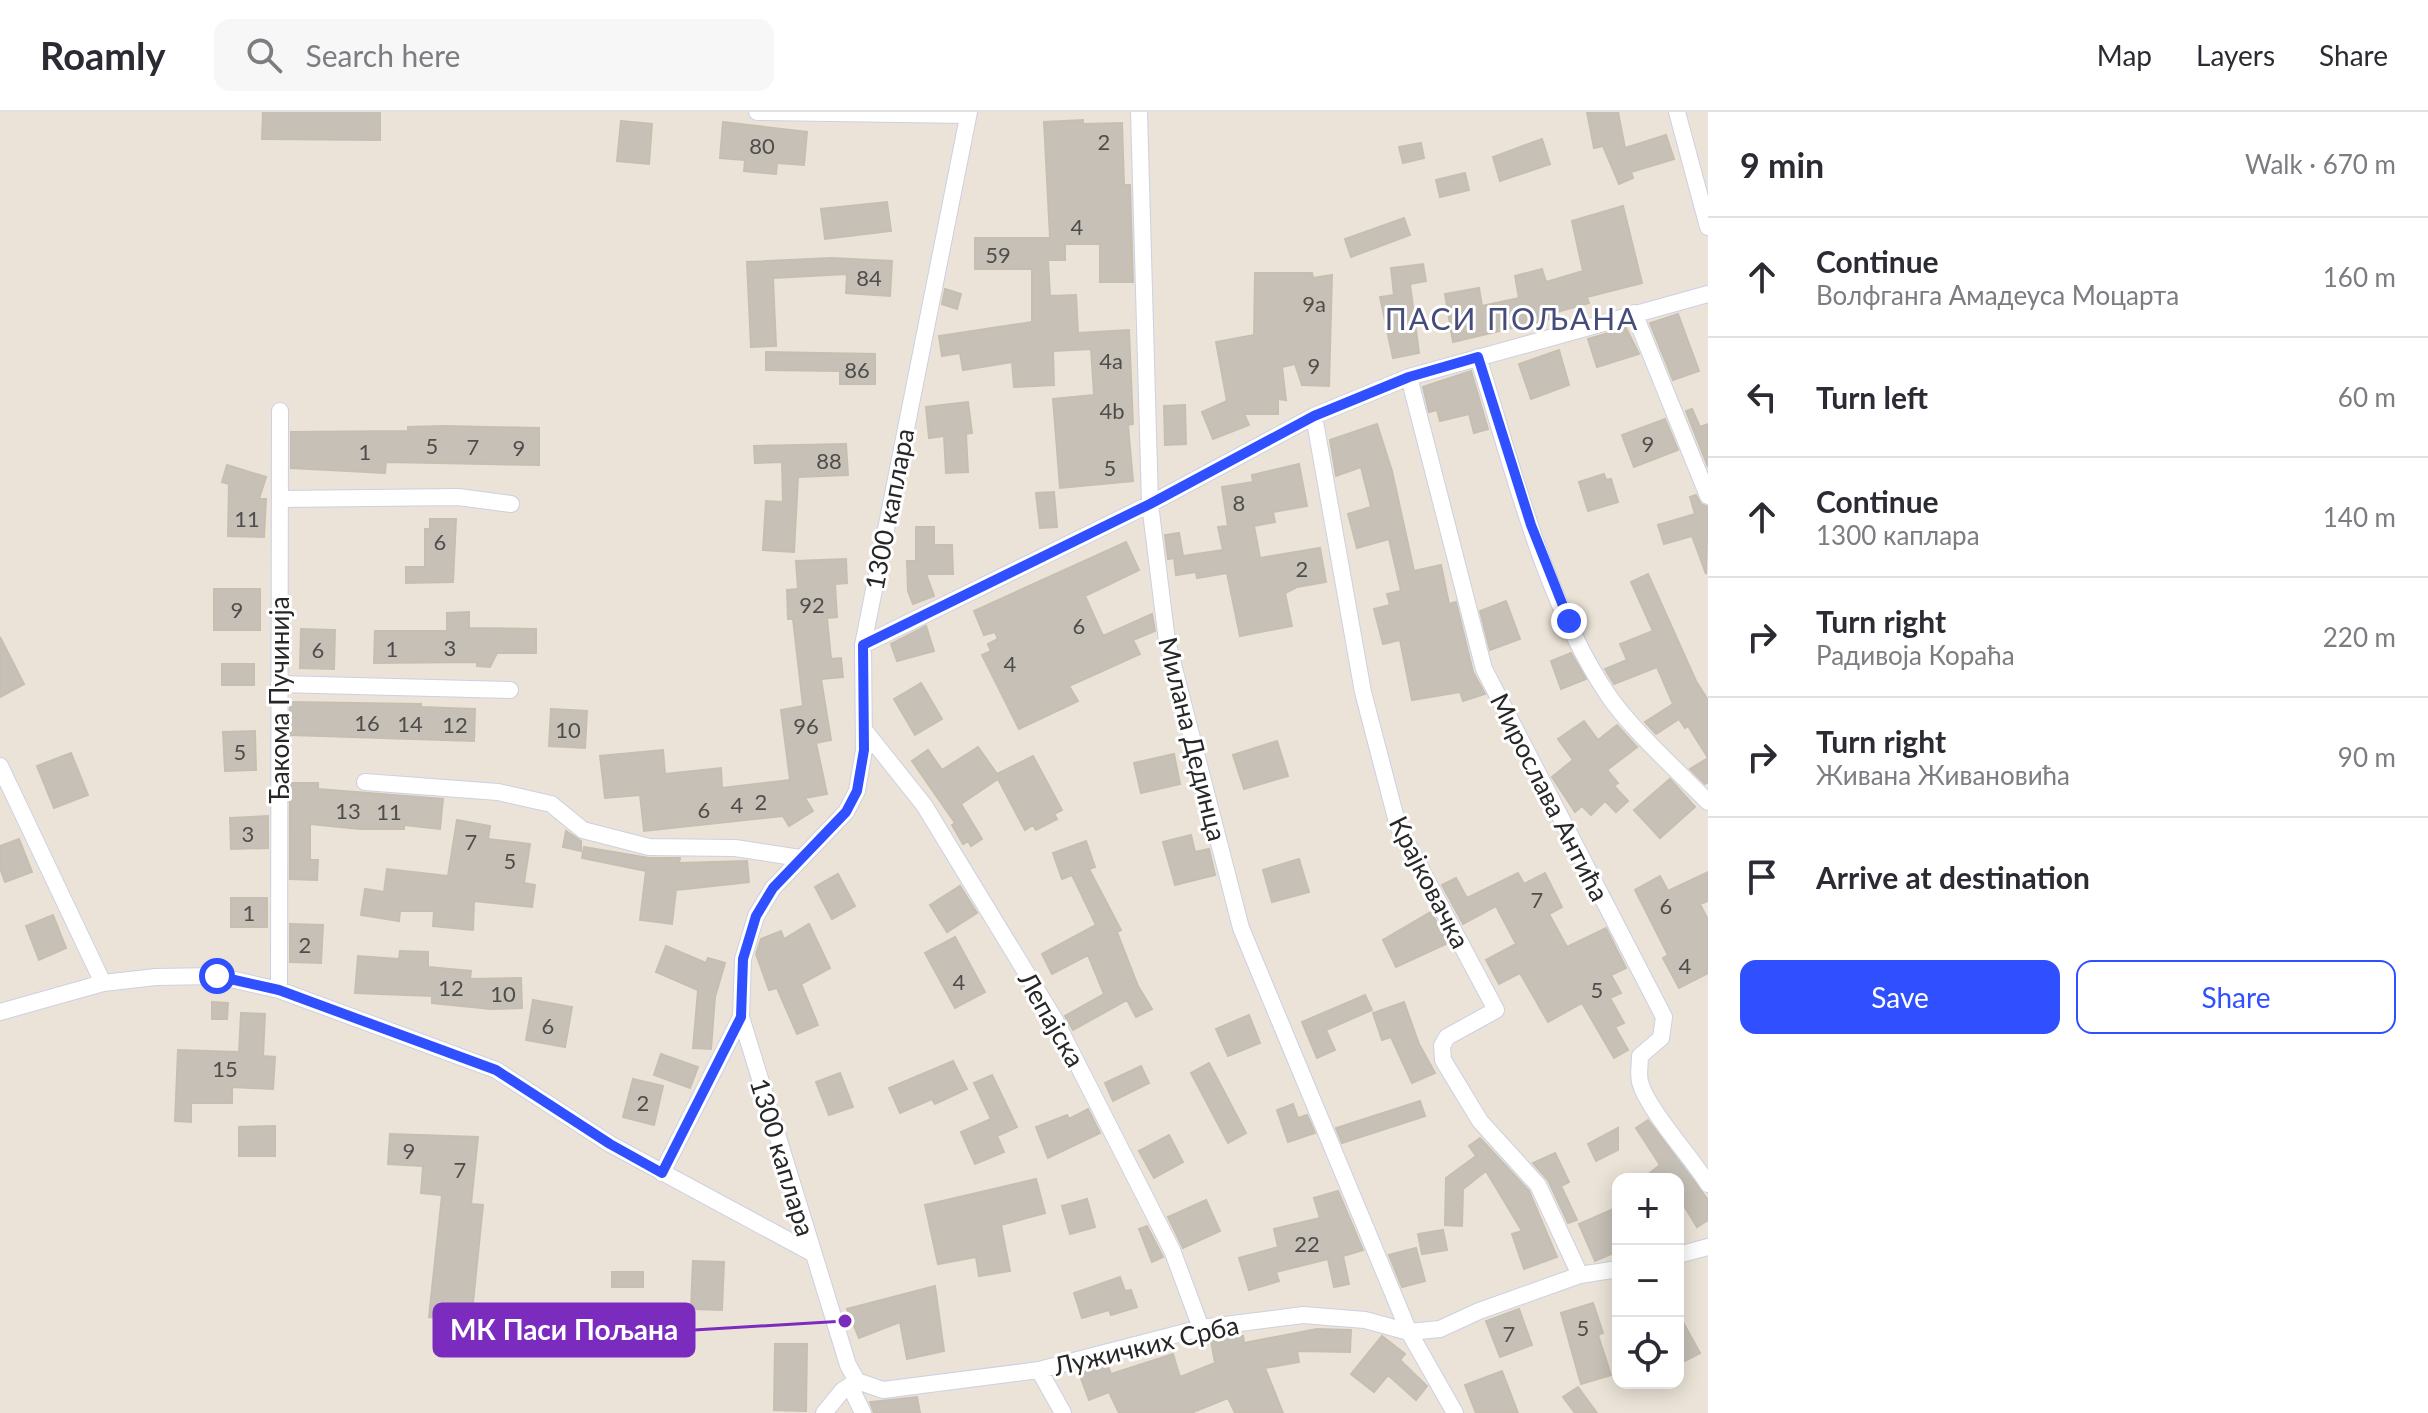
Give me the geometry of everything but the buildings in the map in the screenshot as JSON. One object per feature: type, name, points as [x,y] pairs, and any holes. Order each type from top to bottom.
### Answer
[{"type":"street","points":[[757,112],[969,114]]},
{"type":"street","name":"Милана Дединца","points":[[1139,112],[1150,504],[1167,641],[1241,928],[1409,1332],[1455,1413]]},
{"type":"street","points":[[1677,112],[1708,227]]},
{"type":"street","name":"1300 каплара","points":[[863,1413],[741,1017],[743,959],[752,926],[773,888],[846,812],[857,791],[865,731],[863,645],[969,114]]},
{"type":"street","points":[[863,645],[1150,504],[1314,416],[1409,377],[1708,294]]},
{"type":"street","points":[[1634,313],[1708,496]]},
{"type":"street","points":[[1478,357],[1531,525],[1569,621],[1608,696],[1708,802]]},
{"type":"street","name":"Мирослава Антића","points":[[1409,377],[1484,669],[1664,1017],[1661,1038],[1640,1056],[1640,1083],[1681,1150],[1694,1161],[1708,1184]]},
{"type":"street","name":"Ђакома Пучинија","points":[[279,990],[280,411]]},
{"type":"street","name":"Крајковачка","points":[[1314,416],[1363,692],[1398,826],[1496,1010],[1447,1037],[1442,1046],[1443,1060],[1480,1121],[1538,1185],[1580,1275]]},
{"type":"street","points":[[280,499],[458,497],[511,504]]},
{"type":"street","points":[[279,684],[510,690]]},
{"type":"street","name":"Лепајска","points":[[865,731],[924,805],[1055,1020],[1166,1237],[1201,1328]]},
{"type":"street","points":[[0,766],[103,983]]},
{"type":"street","points":[[365,782],[498,792],[538,801],[551,804],[583,830],[649,847],[735,848],[800,858]]},
{"type":"street","points":[[0,1012],[103,983],[156,977],[217,976],[279,990],[496,1070],[610,1144],[812,1253]]},
{"type":"street","points":[[662,1173],[741,1017]]},
{"type":"street","points":[[1684,1253],[1708,1247]]},
{"type":"street","name":"Лужичких Срба","points":[[853,1383],[883,1390],[1039,1370],[1201,1328],[1303,1315],[1365,1320],[1409,1332],[1440,1329],[1479,1311],[1580,1275],[1612,1270]]},
{"type":"street","points":[[1039,1370],[1063,1413]]},
{"type":"street","points":[[824,1413],[853,1383]]},
{"type":"place","name":"МК Паси Пољана","points":[[845,1321]]},
{"type":"district","name":"ПАСИ ПОЉАНА","points":[[1512,318]]},
{"type":"route","points":[[217,976],[279,990],[403,1033],[496,1070],[610,1144],[662,1173],[741,1017],[743,959],[756,916],[773,888],[846,812],[857,791],[864,750],[863,645],[1150,504],[1314,416],[1409,377],[1478,357],[1531,525],[1569,621]]}]
